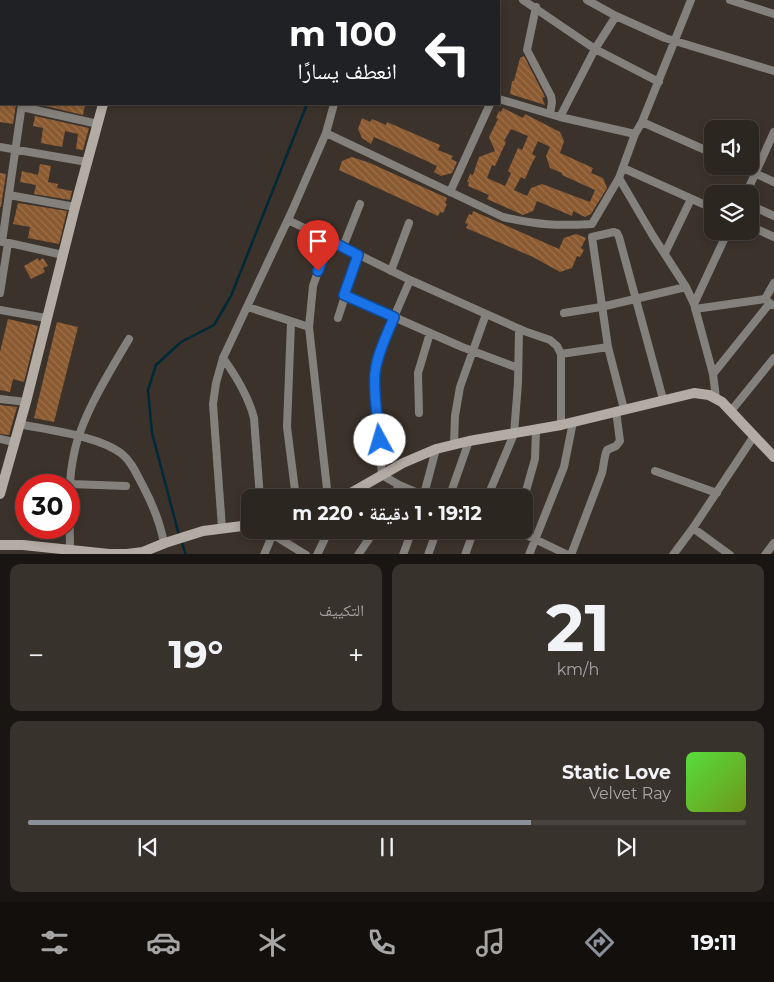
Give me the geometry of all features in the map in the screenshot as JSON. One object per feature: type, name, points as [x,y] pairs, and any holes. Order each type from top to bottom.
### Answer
[{"type":"street","points":[[523,0],[536,7],[595,49],[659,82]]},
{"type":"street","points":[[587,0],[616,16],[675,42],[774,71]]},
{"type":"street","points":[[533,537],[570,554],[602,473],[606,461],[605,453],[620,441],[620,410],[608,347],[592,237],[592,224],[620,178],[635,134],[659,82],[691,0]]},
{"type":"street","points":[[730,0],[774,14]]},
{"type":"street","points":[[536,7],[527,50],[551,96],[550,114]]},
{"type":"street","points":[[560,117],[595,49],[616,16]]},
{"type":"street","points":[[500,99],[560,117],[635,134]]},
{"type":"street","points":[[1,487],[26,402],[62,255],[104,105]]},
{"type":"street","points":[[222,528],[213,404],[222,358],[288,220],[326,133],[334,105]]},
{"type":"street","points":[[450,192],[490,105]]},
{"type":"street","points":[[0,294],[3,242],[22,106],[98,124]]},
{"type":"street","points":[[642,122],[704,149]]},
{"type":"street","points":[[759,164],[774,132]]},
{"type":"street","points":[[326,133],[503,217],[532,224],[556,226],[592,224]]},
{"type":"street","points":[[0,147],[87,162]]},
{"type":"street","points":[[623,168],[704,205]]},
{"type":"street","points":[[756,175],[774,182]]},
{"type":"street","points":[[620,178],[653,236],[686,287],[695,307],[713,374],[716,398]]},
{"type":"street","points":[[9,195],[75,207]]},
{"type":"street","points":[[665,254],[691,199]]},
{"type":"street","points":[[343,247],[360,204]]},
{"type":"street","points":[[759,209],[774,216]]},
{"type":"street","points":[[288,220],[410,280],[519,329],[550,340],[557,346],[561,354],[560,425]]},
{"type":"street","points":[[391,271],[409,223]]},
{"type":"street","points":[[759,230],[774,237]]},
{"type":"street","points":[[592,237],[617,233],[663,399]]},
{"type":"street","points":[[327,489],[309,328],[313,286],[329,240]]},
{"type":"street","points":[[695,307],[724,240]]},
{"type":"street","points":[[3,242],[62,255]]},
{"type":"street","points":[[338,318],[358,255]]},
{"type":"street","points":[[382,475],[375,372],[394,317],[410,280]]},
{"type":"street","points":[[713,374],[770,303],[774,283]]},
{"type":"street","points":[[564,313],[602,307],[686,287]]},
{"type":"street","points":[[344,295],[472,352],[518,368]]},
{"type":"street","points":[[695,307],[770,303]]},
{"type":"street","points":[[248,307],[309,328]]},
{"type":"street","points":[[0,310],[46,318]]},
{"type":"street","points":[[454,444],[457,402],[486,314]]},
{"type":"street","points":[[291,322],[287,427],[295,489]]},
{"type":"street","points":[[491,489],[514,434],[519,329]]},
{"type":"street","points":[[419,413],[418,373],[430,333]]},
{"type":"street","points":[[71,474],[78,436],[108,375],[129,339]]},
{"type":"street","points":[[561,354],[608,347]]},
{"type":"street","points":[[222,358],[235,374],[252,409],[259,489]]},
{"type":"street","points":[[731,411],[774,358]]},
{"type":"street","points":[[358,489],[414,457],[436,449],[469,441],[560,425],[694,393],[702,393],[716,398],[754,436],[772,450]]},
{"type":"street","points":[[0,399],[26,402]]},
{"type":"street","points":[[529,554],[564,467],[573,422]]},
{"type":"street","points":[[19,424],[78,436],[116,450],[123,455],[131,464],[155,508],[165,543]]},
{"type":"street","points":[[527,489],[535,459],[536,430]]},
{"type":"street","points":[[673,554],[693,528],[754,436]]},
{"type":"street","points":[[0,439],[14,442]]},
{"type":"street","points":[[452,489],[469,441]]},
{"type":"street","points":[[427,489],[436,449]]},
{"type":"street","points":[[655,471],[717,492]]},
{"type":"street","points":[[382,475],[408,489]]},
{"type":"street","points":[[80,484],[126,486]]},
{"type":"street","points":[[397,489],[399,485]]},
{"type":"street","points":[[0,545],[36,551],[70,550],[127,554],[143,552],[193,534],[241,526]]},
{"type":"street","points":[[693,528],[730,554]]},
{"type":"street","points":[[70,539],[70,550]]},
{"type":"street","points":[[264,554],[270,539]]},
{"type":"street","points":[[284,539],[306,554]]},
{"type":"street","points":[[316,554],[324,539]]},
{"type":"street","points":[[358,554],[369,539]]},
{"type":"street","points":[[403,554],[409,539]]},
{"type":"street","points":[[428,554],[434,539]]},
{"type":"street","points":[[465,554],[471,539]]},
{"type":"street","points":[[765,554],[774,543]]},
{"type":"building","points":[[524,56],[545,97],[542,98],[545,105],[510,94],[512,81],[514,81],[520,58]]},
{"type":"building","points":[[0,105],[16,105],[13,124],[0,122]]},
{"type":"building","points":[[41,105],[85,105],[83,115]]},
{"type":"building","points":[[503,108],[523,118],[525,114],[560,132],[564,141],[560,153],[593,168],[591,173],[603,178],[607,188],[591,214],[585,217],[573,211],[572,216],[537,201],[533,211],[523,215],[487,199],[489,195],[468,186],[469,182],[467,182],[470,174],[473,175],[479,157],[495,151],[489,137],[498,119],[496,118],[499,111],[501,112]],"holes":[[[511,129],[528,136],[522,150],[518,148],[508,171],[511,173],[505,186],[487,178],[492,165],[495,166],[506,142],[504,141]],[[538,141],[550,147],[546,156],[550,168],[595,190],[590,202],[542,184],[531,188],[527,196],[514,190],[521,177],[525,179],[536,156],[532,154]]]},
{"type":"building","points":[[35,116],[89,128],[83,150],[76,149],[78,134],[65,131],[62,147],[41,143],[43,128],[33,126]]},
{"type":"building","points":[[362,118],[370,122],[372,119],[386,125],[387,122],[440,145],[438,150],[453,156],[451,159],[457,162],[452,173],[441,176],[434,172],[437,166],[374,137],[371,144],[362,138],[358,129]]},
{"type":"building","points":[[352,157],[370,163],[447,198],[445,203],[447,204],[443,213],[440,212],[438,216],[339,170],[342,161]]},
{"type":"building","points":[[40,164],[51,166],[48,182],[58,184],[57,188],[72,191],[70,200],[34,194],[36,185],[20,182],[22,171],[38,175]]},
{"type":"building","points":[[0,173],[6,174],[1,207],[0,207]]},
{"type":"building","points":[[18,203],[67,211],[59,244],[28,238],[30,227],[13,224]]},
{"type":"building","points":[[473,211],[559,249],[564,238],[576,234],[586,238],[581,248],[584,250],[580,257],[577,256],[572,268],[560,272],[533,257],[466,228],[468,224],[465,223],[469,214],[472,215]]},
{"type":"building","points":[[38,258],[39,261],[43,258],[48,266],[43,268],[45,272],[31,279],[24,266]]},
{"type":"building","points":[[8,319],[38,326],[24,382],[13,379],[10,392],[0,390],[0,352]]},
{"type":"building","points":[[57,322],[78,327],[54,422],[34,418]]},
{"type":"building","points":[[0,405],[17,407],[9,435],[0,434]]},
{"type":"waterway","points":[[179,535],[152,433],[148,390],[156,365],[181,342],[214,325],[231,296],[307,105]]},
{"type":"waterway","points":[[181,540],[186,554]]},
{"type":"route","points":[[318,271],[329,240],[358,255],[344,295],[394,317],[375,372],[380,440]]}]
